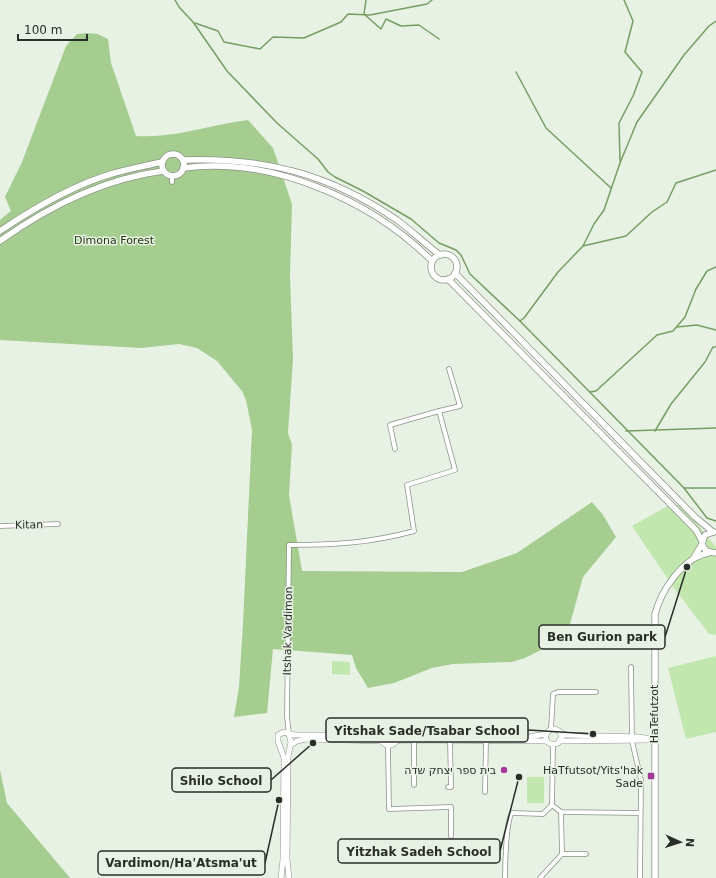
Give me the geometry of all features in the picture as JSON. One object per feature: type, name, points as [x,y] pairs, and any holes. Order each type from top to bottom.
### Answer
[{"type":"main road","points":[[170,154],[178,155],[182,160],[183,168],[179,174],[172,179],[163,171],[162,162],[164,158],[170,154]]},
{"type":"main road","points":[[182,160],[241,160],[280,167],[318,179],[348,191],[379,208],[413,232],[440,255]]},
{"type":"main road","points":[[0,231],[36,208],[93,180],[126,170],[162,162]]},
{"type":"main road","points":[[183,168],[207,167],[240,169],[278,175],[316,186],[375,215],[408,238],[432,261]]},
{"type":"main road","points":[[0,241],[40,215],[96,188],[140,174],[163,171]]},
{"type":"main road","points":[[440,255],[448,255],[455,260],[455,273],[448,279],[441,280],[434,276],[431,269],[432,261],[440,255]]},
{"type":"main road","points":[[455,273],[695,517],[715,532]]},
{"type":"main road","points":[[448,279],[696,530],[704,549],[713,554]]},
{"type":"main road","name":"HaTefutzot","points":[[655,878],[655,614],[660,599],[668,585],[690,562],[702,543],[705,535],[715,532]]},
{"type":"main road","name":"HaTefutzot","points":[[690,562],[713,554]]},
{"type":"street","points":[[394,449],[390,425],[460,406],[448,369]]},
{"type":"street","name":"Itshak Vardimon","points":[[287,734],[289,544],[341,545],[385,539],[414,531],[406,484],[455,470],[439,412]]},
{"type":"street","name":"Kitan","points":[[0,526],[58,524]]},
{"type":"street","points":[[632,667],[632,739],[641,780],[640,878]]},
{"type":"street","points":[[281,878],[284,758],[277,739],[278,735],[377,735],[384,728],[390,727],[397,733],[407,737],[534,737],[546,734],[551,729],[553,694],[558,692],[596,692]]},
{"type":"street","points":[[551,729],[556,729],[565,735],[654,740]]},
{"type":"street","points":[[560,732],[562,737],[560,741]]},
{"type":"street","points":[[380,733],[381,740]]},
{"type":"street","points":[[396,741],[397,733]]},
{"type":"street","points":[[287,734],[291,746],[288,757],[288,859],[290,878]]},
{"type":"street","points":[[546,734],[547,741]]},
{"type":"street","points":[[553,745],[560,741],[632,739]]},
{"type":"street","points":[[281,749],[285,750],[297,741],[306,740],[381,740],[388,745]]},
{"type":"street","points":[[388,745],[392,745],[396,741],[414,740],[486,740],[547,741],[553,745]]},
{"type":"street","points":[[414,740],[414,785]]},
{"type":"street","points":[[448,787],[451,787],[450,740]]},
{"type":"street","points":[[485,792],[486,740]]},
{"type":"street","points":[[388,745],[389,808],[451,807],[452,836]]},
{"type":"street","points":[[504,878],[504,852],[510,815],[512,813],[543,814],[552,805],[553,745]]},
{"type":"street","points":[[552,805],[562,812],[640,812]]},
{"type":"street","points":[[540,878],[562,854],[562,812]]},
{"type":"street","points":[[562,854],[586,854]]},
{"type":"green space","name":"Dimona Forest","points":[[77,34],[98,34],[108,39],[111,63],[136,136],[166,135],[248,120],[273,148],[292,204],[290,277],[293,359],[288,433],[292,445],[289,495],[302,571],[462,572],[517,553],[592,502],[603,515],[616,537],[583,577],[570,624],[566,633],[559,641],[525,658],[512,662],[453,664],[432,668],[394,683],[368,688],[356,668],[352,655],[273,649],[267,713],[234,717],[239,687],[243,624],[252,430],[246,400],[242,391],[217,361],[197,348],[179,344],[141,348],[0,340],[0,220],[11,211],[5,197],[22,162],[66,46]]},
{"type":"green space","points":[[671,504],[681,506],[688,512],[716,547],[716,635],[709,634],[674,588],[632,526]]},
{"type":"green space","points":[[716,656],[716,732],[686,739],[668,668]]},
{"type":"green space","points":[[332,661],[350,662],[350,675],[332,674]]},
{"type":"green space","points":[[0,770],[7,803],[70,878],[0,878]]},
{"type":"green space","points":[[527,777],[544,777],[544,803],[527,803]]},
{"type":"waterway","points":[[175,0],[179,7],[193,22],[227,71],[277,123],[318,159],[328,172],[335,177],[363,191],[411,219],[439,243],[456,250],[461,255],[470,274],[520,321],[684,488],[707,518],[716,521]]},
{"type":"waterway","points":[[366,0],[364,14],[381,29],[386,19],[401,26],[419,25],[439,39]]},
{"type":"waterway","points":[[195,23],[218,31],[224,42],[260,49],[273,37],[304,38],[341,22],[348,14],[370,15],[427,4],[432,0]]},
{"type":"waterway","points":[[620,161],[619,123],[633,96],[642,72],[625,52],[633,21],[624,0]]},
{"type":"waterway","points":[[583,246],[594,224],[604,210],[620,163],[637,122],[684,55],[709,26],[716,21]]},
{"type":"waterway","points":[[516,72],[546,128],[611,188]]},
{"type":"waterway","points":[[520,321],[524,318],[558,272],[583,246],[626,236],[652,212],[667,202],[676,183],[716,170]]},
{"type":"waterway","points":[[590,392],[596,391],[657,335],[673,331],[685,317],[696,289],[707,271],[716,267]]},
{"type":"waterway","points":[[677,327],[697,325],[716,330]]},
{"type":"waterway","points":[[655,431],[671,404],[705,362],[713,347],[716,347]]},
{"type":"waterway","points":[[626,431],[716,428]]},
{"type":"waterway","points":[[684,488],[716,488]]},
{"type":"place","name":"Ben Gurion park","points":[[687,567]]},
{"type":"place","name":"Yitshak Sade/Tsabar School","points":[[593,734]]},
{"type":"place","name":"Shilo School","points":[[313,743]]},
{"type":"place","name":"בית ספר יצחק שדה","points":[[504,770]]},
{"type":"place","name":"HaTfutsot/Yits'hak Sade","points":[[651,776]]},
{"type":"place","name":"Yitzhak Sadeh School","points":[[519,777]]},
{"type":"place","name":"Vardimon/Ha'Atsma'ut","points":[[279,800]]}]
